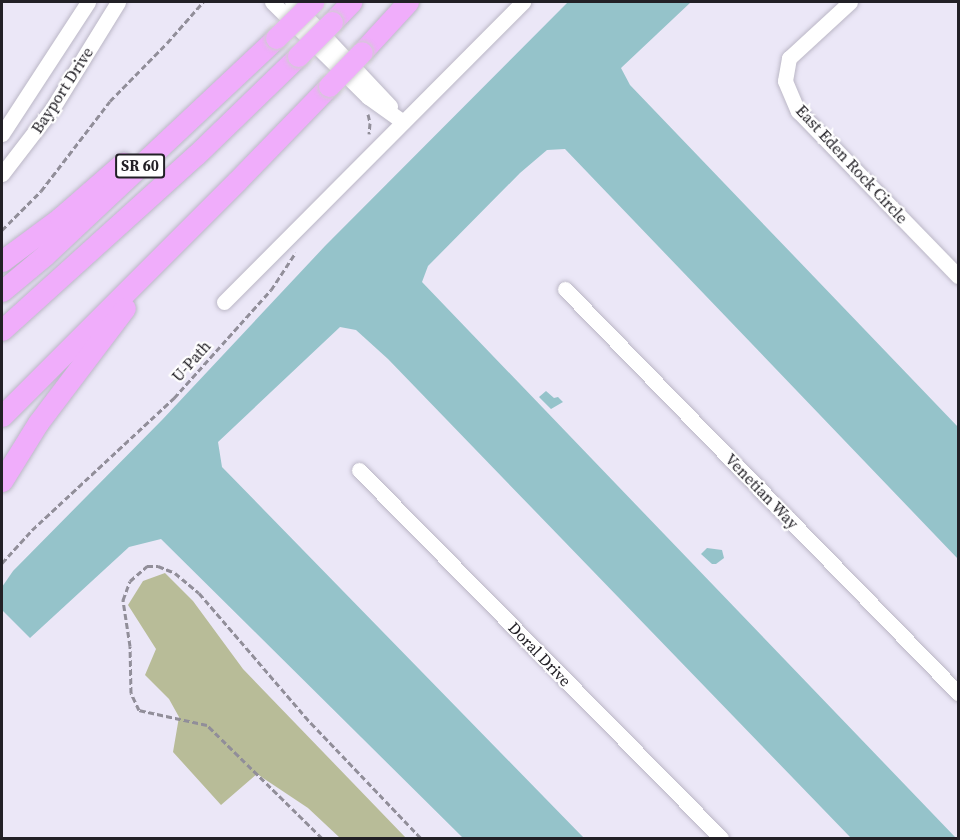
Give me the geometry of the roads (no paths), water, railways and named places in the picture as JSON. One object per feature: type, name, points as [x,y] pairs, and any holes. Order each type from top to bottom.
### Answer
[{"type":"highway","name":"SR 60","points":[[2,291],[45,255],[307,2]]},
{"type":"highway","name":"SR 60","points":[[2,261],[60,219],[313,2]]},
{"type":"highway","points":[[2,330],[196,155],[351,2]]},
{"type":"highway","points":[[2,416],[171,249],[408,2]]},
{"type":"highway","points":[[2,481],[38,423],[171,249]]},
{"type":"street","name":"Bayport Drive","points":[[2,134],[88,2]]},
{"type":"street","name":"Bayport Drive","points":[[2,174],[52,109],[118,2]]},
{"type":"street","points":[[272,2],[368,97],[403,122]]},
{"type":"street","points":[[292,2],[375,88],[403,122]]},
{"type":"street","points":[[224,302],[523,2]]},
{"type":"street","name":"East Eden Rock Circle","points":[[850,2],[789,58],[785,81],[798,111],[958,276]]},
{"type":"street","name":"Venetian Way","points":[[565,289],[958,693]]},
{"type":"street","name":"Doral Drive","points":[[358,470],[721,838]]}]
